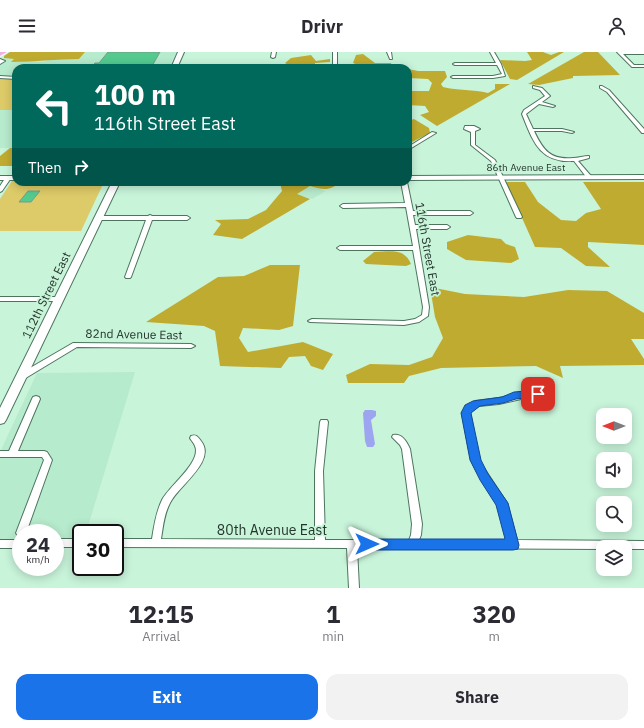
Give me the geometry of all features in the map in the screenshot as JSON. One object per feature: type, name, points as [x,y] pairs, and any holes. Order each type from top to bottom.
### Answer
[{"type":"highway","points":[[0,54],[4,52]]},
{"type":"main road","points":[[176,64],[181,52]]},
{"type":"main road","name":"112th Street East","points":[[0,420],[114,186]]},
{"type":"street","points":[[273,57],[274,52]]},
{"type":"street","points":[[335,52],[335,64]]},
{"type":"street","points":[[389,52],[391,58]]},
{"type":"street","points":[[453,77],[503,76],[504,74],[492,52]]},
{"type":"street","points":[[619,53],[644,54]]},
{"type":"street","points":[[619,53],[633,66],[644,66]]},
{"type":"street","points":[[455,64],[499,64]]},
{"type":"street","points":[[0,77],[12,78]]},
{"type":"street","points":[[534,87],[541,89],[548,95],[524,114],[544,152],[553,157],[576,161],[587,157]]},
{"type":"street","points":[[601,87],[608,91],[644,132]]},
{"type":"street","points":[[539,103],[552,106]]},
{"type":"street","points":[[532,130],[562,130],[572,132]]},
{"type":"street","points":[[473,131],[473,145],[492,158],[519,217]]},
{"type":"street","points":[[412,147],[434,134]]},
{"type":"street","points":[[576,161],[589,177]]},
{"type":"street","name":"86th Avenue East","points":[[412,178],[644,177]]},
{"type":"street","points":[[0,178],[12,178]]},
{"type":"street","points":[[0,190],[8,178]]},
{"type":"street","name":"116th Street East","points":[[312,321],[404,323],[417,321],[423,318],[427,312],[415,248],[414,227],[405,186]]},
{"type":"street","points":[[343,206],[409,205]]},
{"type":"street","points":[[411,214],[470,213]]},
{"type":"street","points":[[128,277],[150,217]]},
{"type":"street","points":[[98,218],[187,218]]},
{"type":"street","points":[[414,227],[447,228]]},
{"type":"street","points":[[340,248],[415,248]]},
{"type":"street","points":[[0,299],[59,299]]},
{"type":"street","name":"82nd Avenue East","points":[[21,377],[76,345],[191,346]]},
{"type":"street","points":[[513,545],[502,503],[482,474],[475,460],[466,413],[469,408],[477,403],[503,400],[514,396],[538,394]]},
{"type":"street","points":[[12,454],[36,400]]},
{"type":"street","points":[[320,544],[318,471],[324,422]]},
{"type":"street","points":[[396,437],[403,443],[406,449],[417,524],[416,535],[412,544]]},
{"type":"street","points":[[156,543],[162,510],[168,497],[189,474],[199,458],[201,448],[200,443],[194,438]]},
{"type":"street","points":[[0,454],[44,454],[48,460],[24,524]]},
{"type":"street","name":"80th Avenue East","points":[[124,543],[644,545]]},
{"type":"street","points":[[0,544],[12,544]]},
{"type":"street","points":[[352,544],[354,588]]},
{"type":"shaded area","points":[[10,52],[85,52],[79,59],[11,62],[14,59],[4,58],[4,56]]},
{"type":"shaded area","points":[[85,52],[177,52],[170,64],[12,64],[12,79],[0,78],[0,60],[4,58],[43,62],[54,59],[79,59]]},
{"type":"shaded area","points":[[527,52],[543,52],[551,55],[564,52],[517,80],[510,79],[500,60],[532,60]]},
{"type":"shaded area","points":[[584,52],[598,52],[620,75],[573,76],[573,78],[539,85],[528,84]]},
{"type":"shaded area","points":[[363,54],[375,63],[391,64],[356,64],[353,63],[356,55]]},
{"type":"shaded area","points":[[311,55],[316,61],[330,59],[330,62],[315,64],[285,63],[291,58]]},
{"type":"shaded area","points":[[412,70],[445,71],[447,77],[441,84],[443,87],[449,88],[488,93],[495,89],[495,84],[510,84],[437,126],[420,115],[429,112],[425,106],[412,105],[412,91],[429,91],[432,83],[428,79],[412,78]]},
{"type":"shaded area","points":[[0,78],[12,79],[12,110],[0,110]]},
{"type":"shaded area","points":[[0,110],[12,110],[12,148],[0,148]]},
{"type":"shaded area","points":[[414,119],[429,128],[430,133],[412,142],[412,120]]},
{"type":"shaded area","points":[[12,148],[12,166],[0,166],[0,156]]},
{"type":"shaded area","points":[[12,181],[12,186],[102,186],[81,231],[0,231],[0,199]]},
{"type":"shaded area","points":[[506,182],[525,182],[538,202],[561,220],[576,221],[586,213],[601,209],[583,182],[644,182],[644,245],[588,242],[588,247],[610,267],[586,266],[561,248],[535,247]]},
{"type":"shaded area","points":[[281,186],[310,186],[297,194],[310,199],[242,239],[213,235],[221,224],[215,220],[248,219],[266,210],[282,191]]},
{"type":"shaded area","points":[[310,186],[326,191],[312,199],[296,194]]},
{"type":"shaded area","points":[[310,186],[334,186],[326,189]]},
{"type":"shaded area","points":[[468,235],[501,239],[506,244],[515,247],[519,259],[511,263],[466,260],[447,249],[447,242]]},
{"type":"shaded area","points":[[390,251],[400,253],[408,259],[411,264],[406,266],[366,264],[363,261],[374,252]]},
{"type":"shaded area","points":[[270,265],[300,265],[293,326],[279,330],[243,328],[239,338],[248,352],[303,342],[333,354],[323,370],[311,366],[305,356],[289,357],[281,368],[220,366],[215,331],[204,326],[146,322],[218,277],[244,276]]},
{"type":"shaded area","points":[[430,287],[465,294],[524,297],[568,290],[607,291],[644,313],[644,339],[631,339],[644,359],[644,365],[560,366],[563,378],[536,366],[441,368],[409,376],[404,383],[348,383],[346,375],[370,364],[409,365],[432,357],[443,338],[435,317]]},
{"type":"shaded area","points":[[135,372],[89,524],[72,524],[72,539],[64,540],[64,524],[12,524],[12,540],[0,540],[0,452],[37,373]]},
{"type":"water","points":[[365,410],[376,411],[376,416],[371,420],[375,444],[373,447],[367,447],[365,441],[363,413]]},
{"type":"building","points":[[108,52],[160,52],[153,64],[94,64],[99,63]]},
{"type":"building","points":[[28,191],[40,191],[31,202],[19,202]]},
{"type":"route","points":[[367,544],[513,545],[502,503],[484,477],[475,460],[466,413],[469,408],[477,403],[503,400],[520,395],[538,394]]}]
